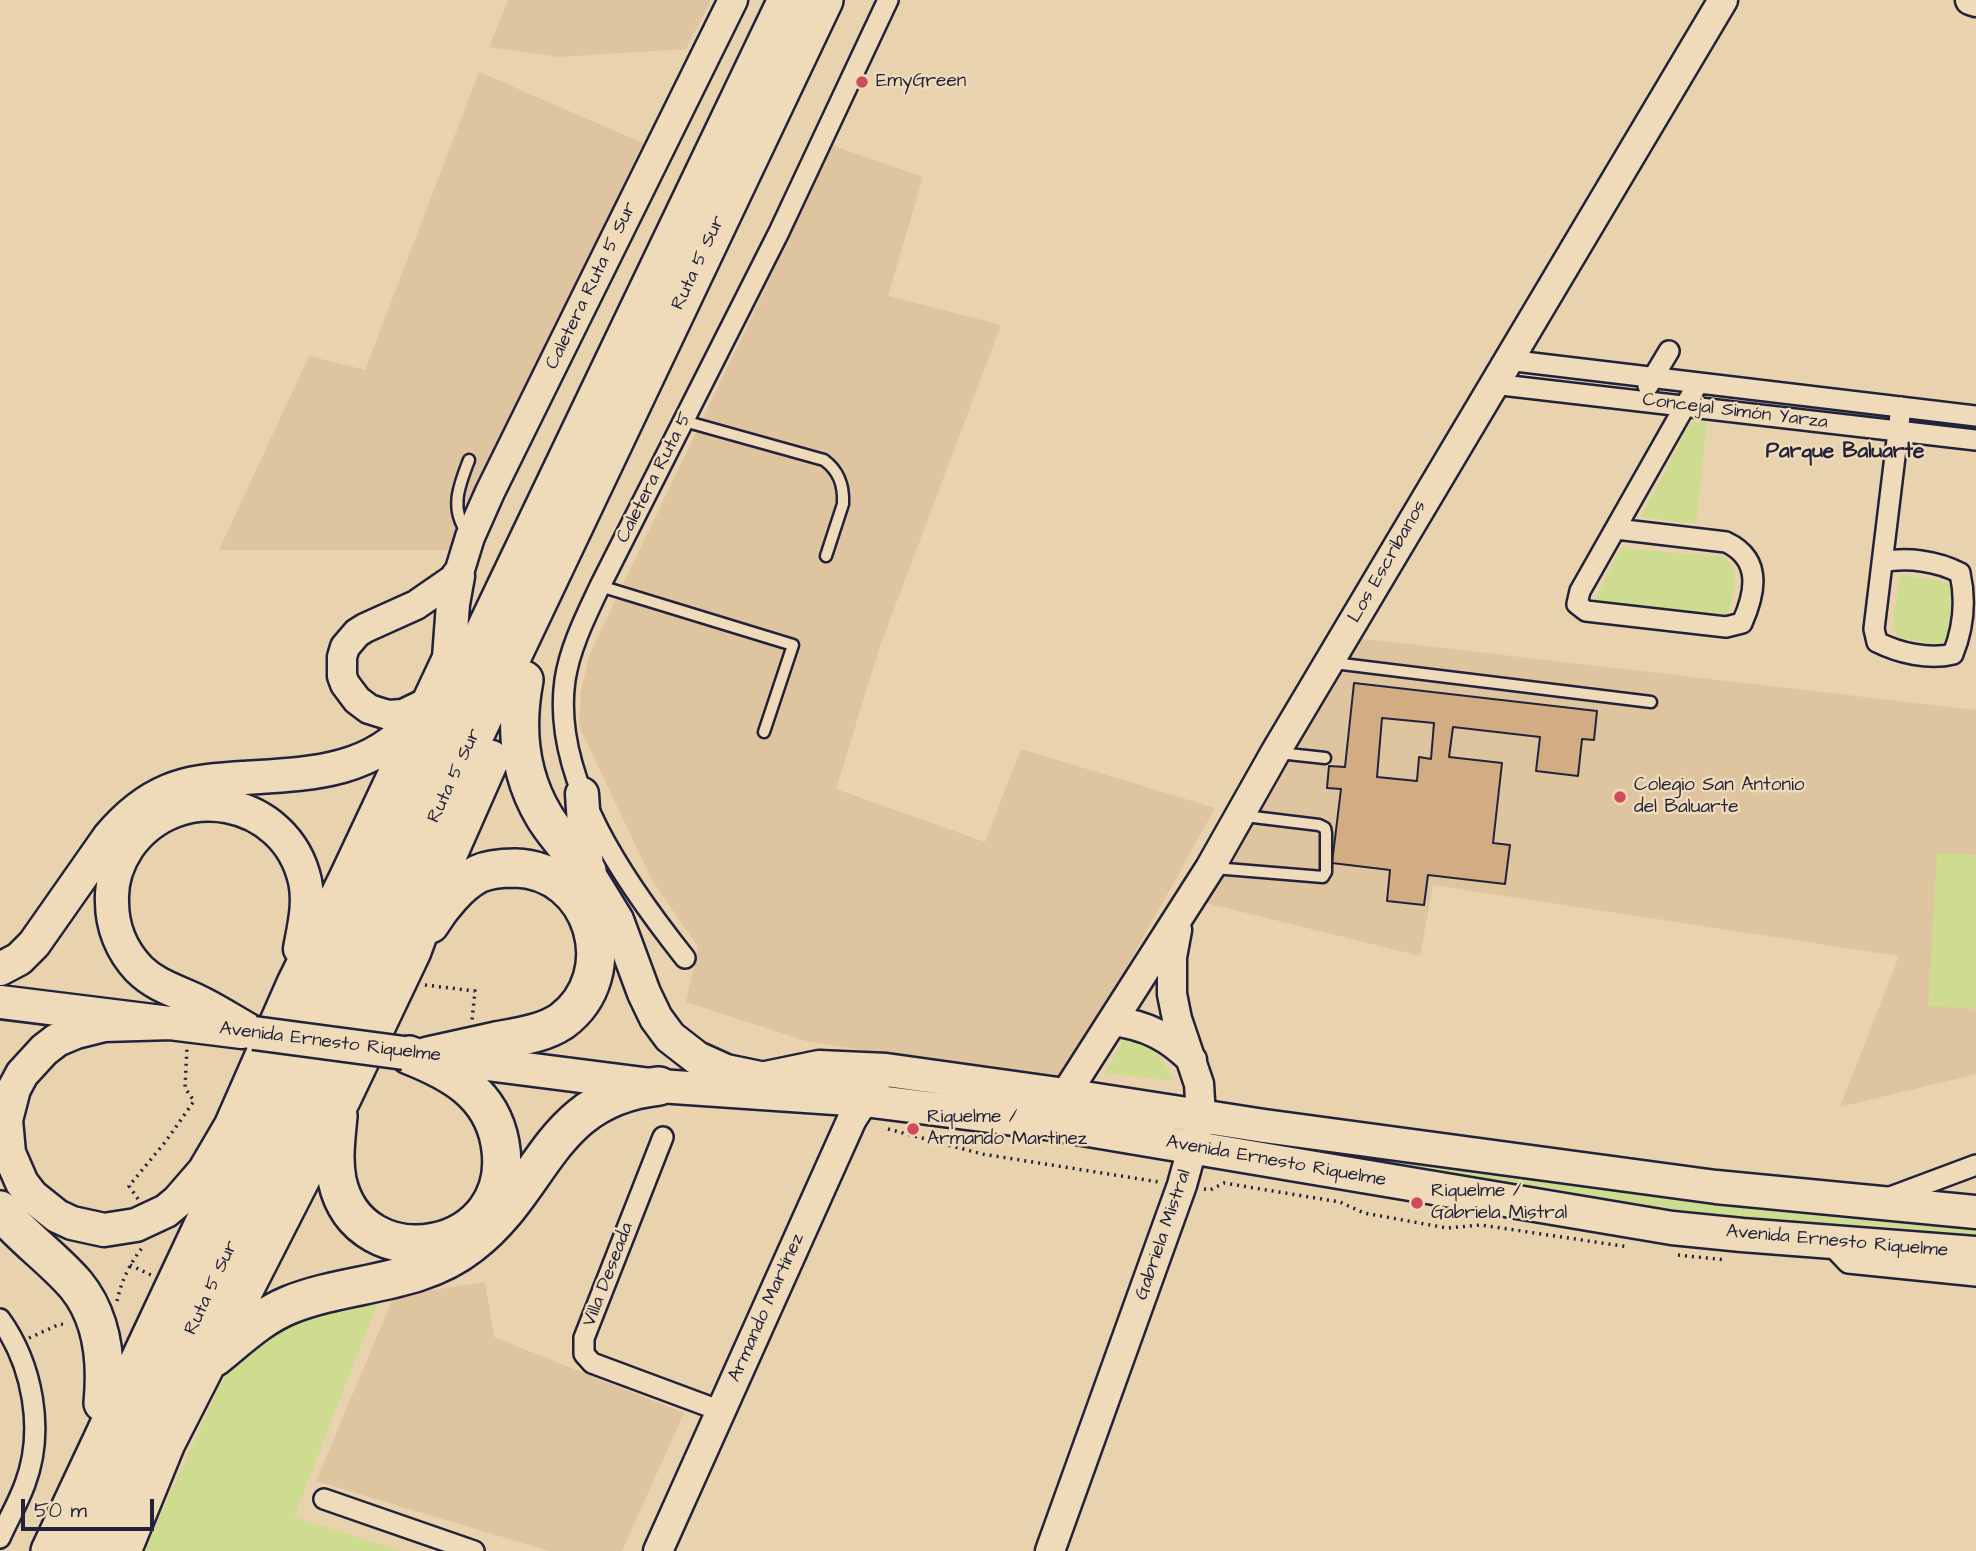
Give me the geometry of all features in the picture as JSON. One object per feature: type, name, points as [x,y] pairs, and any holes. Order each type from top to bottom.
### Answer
[{"type":"highway","name":"Ruta 5 Sur","points":[[50,1551],[202,1216],[787,0]]},
{"type":"highway","name":"Ruta 5 Sur","points":[[87,1551],[399,905],[560,553],[824,0]]},
{"type":"highway","points":[[449,658],[525,496],[659,241],[735,109]]},
{"type":"highway","points":[[412,951],[436,870],[485,770],[524,680],[538,639],[560,553]]},
{"type":"highway","points":[[524,680],[519,734],[529,785],[545,816],[587,871]]},
{"type":"highway","points":[[122,1551],[166,1443],[204,1366],[342,1098],[412,951],[437,913],[477,875],[506,868],[536,871],[562,885],[583,906],[594,933],[596,954],[593,975],[581,1001],[560,1022],[548,1029],[416,1055]]},
{"type":"highway","points":[[342,1098],[335,1153],[337,1180],[345,1201],[357,1219],[378,1235],[403,1243],[440,1242],[461,1233],[488,1209],[494,1198],[501,1174],[501,1149],[494,1120],[479,1098],[452,1074],[416,1055]]},
{"type":"highway","points":[[204,1366],[249,1327],[290,1304],[333,1291],[421,1271],[460,1252],[497,1221],[570,1124],[616,1095],[659,1086]]},
{"type":"highway","points":[[50,1551],[128,1342],[145,1272],[231,1125]]},
{"type":"highway","points":[[0,1210],[76,1285],[90,1306],[98,1325],[104,1356],[103,1403]]},
{"type":"main road","name":"Caletera Ruta 5 Sur","points":[[458,576],[470,537],[490,492],[733,0]]},
{"type":"main road","name":"Los Escribanos","points":[[1053,1124],[1065,1095],[1210,868],[1500,372],[1723,0]]},
{"type":"main road","points":[[1970,0],[1976,2]]},
{"type":"main road","points":[[180,1024],[104,1026],[76,1032],[57,1040],[32,1061],[14,1089],[6,1120],[9,1153],[22,1183],[32,1196],[57,1216],[72,1223],[104,1230],[136,1226],[166,1211],[204,1171],[231,1125],[294,982],[449,658],[458,576]]},
{"type":"main road","points":[[428,702],[403,714],[388,715],[369,709],[357,700],[345,684],[342,657],[345,648],[357,633],[416,605],[458,576]]},
{"type":"main road","points":[[0,969],[19,959],[34,944],[108,837],[150,800],[167,791],[203,781],[311,774],[341,768],[362,760],[398,738],[428,702]]},
{"type":"main road","points":[[582,794],[587,871],[617,920],[644,993],[663,1028],[697,1058],[726,1071],[761,1079]]},
{"type":"main road","points":[[254,1033],[202,1003],[163,987],[144,973],[128,956],[115,928],[111,897],[118,866],[134,839],[145,828],[171,811],[202,804],[233,807],[248,812],[275,829],[294,853],[305,883],[306,916],[294,982]]},
{"type":"main road","name":"Gabriela Mistral","points":[[1050,1551],[1182,1185],[1201,1116],[1199,1084],[1174,1006],[1171,975],[1176,933],[1183,910]]},
{"type":"main road","name":"Avenida Ernesto Riquelme","points":[[0,1002],[858,1110],[1053,1124],[1672,1228],[1976,1253]]},
{"type":"main road","points":[[1114,1021],[1157,1032],[1192,1060]]},
{"type":"main road","name":"Avenida Ernesto Riquelme","points":[[659,1086],[732,1078],[761,1079],[819,1068],[886,1070],[1264,1126],[1716,1187],[1976,1212]]},
{"type":"main road","name":"Armando Martínez","points":[[657,1551],[858,1110],[886,1070]]},
{"type":"street","name":"Caletera Ruta 5","points":[[685,958],[657,923],[625,874],[598,829],[582,794],[566,739],[563,701],[565,681],[575,641],[600,586],[779,232],[888,0]]},
{"type":"street","points":[[1639,401],[1669,351]]},
{"type":"street","name":"Concejal Simón Yarza","points":[[1500,372],[1653,378],[1976,416]]},
{"type":"street","name":"Concejal Simón Yarza","points":[[1500,372],[1639,401],[1976,440]]},
{"type":"street","points":[[1616,528],[1727,542],[1740,549],[1748,559],[1754,576],[1749,607],[1742,622],[1727,627],[1586,611],[1577,604],[1580,590],[1698,383]]},
{"type":"street","points":[[1882,562],[1906,560],[1944,565],[1960,573],[1963,588],[1960,635],[1953,654],[1940,657],[1892,650],[1877,642],[1874,629],[1882,562],[1898,430],[1901,407]]},
{"type":"street","name":"Villa Deseada","points":[[663,1136],[584,1338],[584,1354],[592,1363],[721,1411]]},
{"type":"street","points":[[1879,1202],[1976,1165]]},
{"type":"street","points":[[1828,1242],[1848,1263],[1976,1276]]},
{"type":"street","points":[[0,1319],[23,1364],[29,1384],[34,1424],[32,1454],[25,1484],[0,1538]]},
{"type":"street","points":[[324,1499],[474,1551]]},
{"type":"lane","points":[[684,421],[824,460],[830,465],[839,478],[843,495],[826,556]]},
{"type":"lane","points":[[469,460],[457,492],[456,507],[461,523],[470,537]]},
{"type":"lane","points":[[600,586],[793,645],[764,732]]},
{"type":"lane","points":[[1330,663],[1651,702]]},
{"type":"lane","points":[[1275,753],[1325,758]]},
{"type":"lane","points":[[479,812],[485,770]]},
{"type":"lane","points":[[1210,868],[1323,877],[1325,828],[1319,825],[1241,816]]},
{"type":"lane","points":[[436,870],[472,826]]},
{"type":"path","points":[[180,1024],[185,1088]]},
{"type":"path","points":[[858,1110],[982,1154],[1210,1190],[1224,1183],[1340,1202],[1363,1213],[1447,1228],[1481,1225],[1639,1249]]},
{"type":"path","points":[[1679,1255],[1732,1260]]},
{"type":"shaded area","points":[[508,0],[711,0],[686,49],[559,57],[489,47]]},
{"type":"shaded area","points":[[479,72],[643,143],[448,550],[219,550],[309,356],[365,370]]},
{"type":"shaded area","points":[[828,144],[923,177],[888,296],[1001,325],[879,649],[836,789],[985,842],[1021,749],[1215,808],[1062,1084],[806,1041],[686,1002],[698,947],[652,880],[579,726],[581,690],[590,653],[774,270]]},
{"type":"shaded area","name":"Colegio San Antonio del Baluarte","points":[[1357,638],[1976,710],[1976,1074],[1840,1107],[1899,956],[1433,885],[1420,956],[1202,902]]},
{"type":"shaded area","points":[[485,1282],[494,1337],[684,1413],[622,1551],[549,1551],[316,1481],[394,1296]]},
{"type":"green space","points":[[1691,422],[1707,422],[1696,524],[1641,517]]},
{"type":"green space","points":[[1621,548],[1726,557],[1735,570],[1732,601],[1727,615],[1594,601]]},
{"type":"green space","points":[[1900,575],[1941,581],[1953,586],[1950,636],[1940,645],[1901,638],[1892,628]]},
{"type":"green space","points":[[1937,853],[1976,855],[1976,1009],[1928,1006]]},
{"type":"green space","points":[[1126,1036],[1156,1052],[1174,1081],[1105,1073]]},
{"type":"green space","points":[[1207,1128],[1976,1221],[1976,1235],[1875,1225],[1697,1217],[1205,1139]]},
{"type":"green space","points":[[381,1294],[294,1517],[401,1551],[144,1551],[221,1383],[249,1347],[304,1315]]},
{"type":"building","points":[[1354,683],[1597,711],[1594,740],[1582,739],[1578,776],[1536,771],[1540,737],[1453,727],[1449,757],[1502,763],[1493,843],[1510,845],[1505,884],[1428,875],[1424,905],[1387,901],[1390,870],[1332,863],[1341,789],[1327,788],[1329,766],[1345,767]],"holes":[[[1382,718],[1434,723],[1431,759],[1419,757],[1417,781],[1377,777]]]},
{"type":"place","name":"EmyGreen","points":[[862,82]]},
{"type":"place","name":"Colegio San Antonio del Baluarte","points":[[1620,797]]},
{"type":"place","name":"Riquelme / Armando Martinez","points":[[913,1129]]},
{"type":"place","name":"Riquelme / Gabriela Mistral","points":[[1417,1203]]},
{"type":"district","name":"Parque Baluarte","points":[[1845,453]]}]
